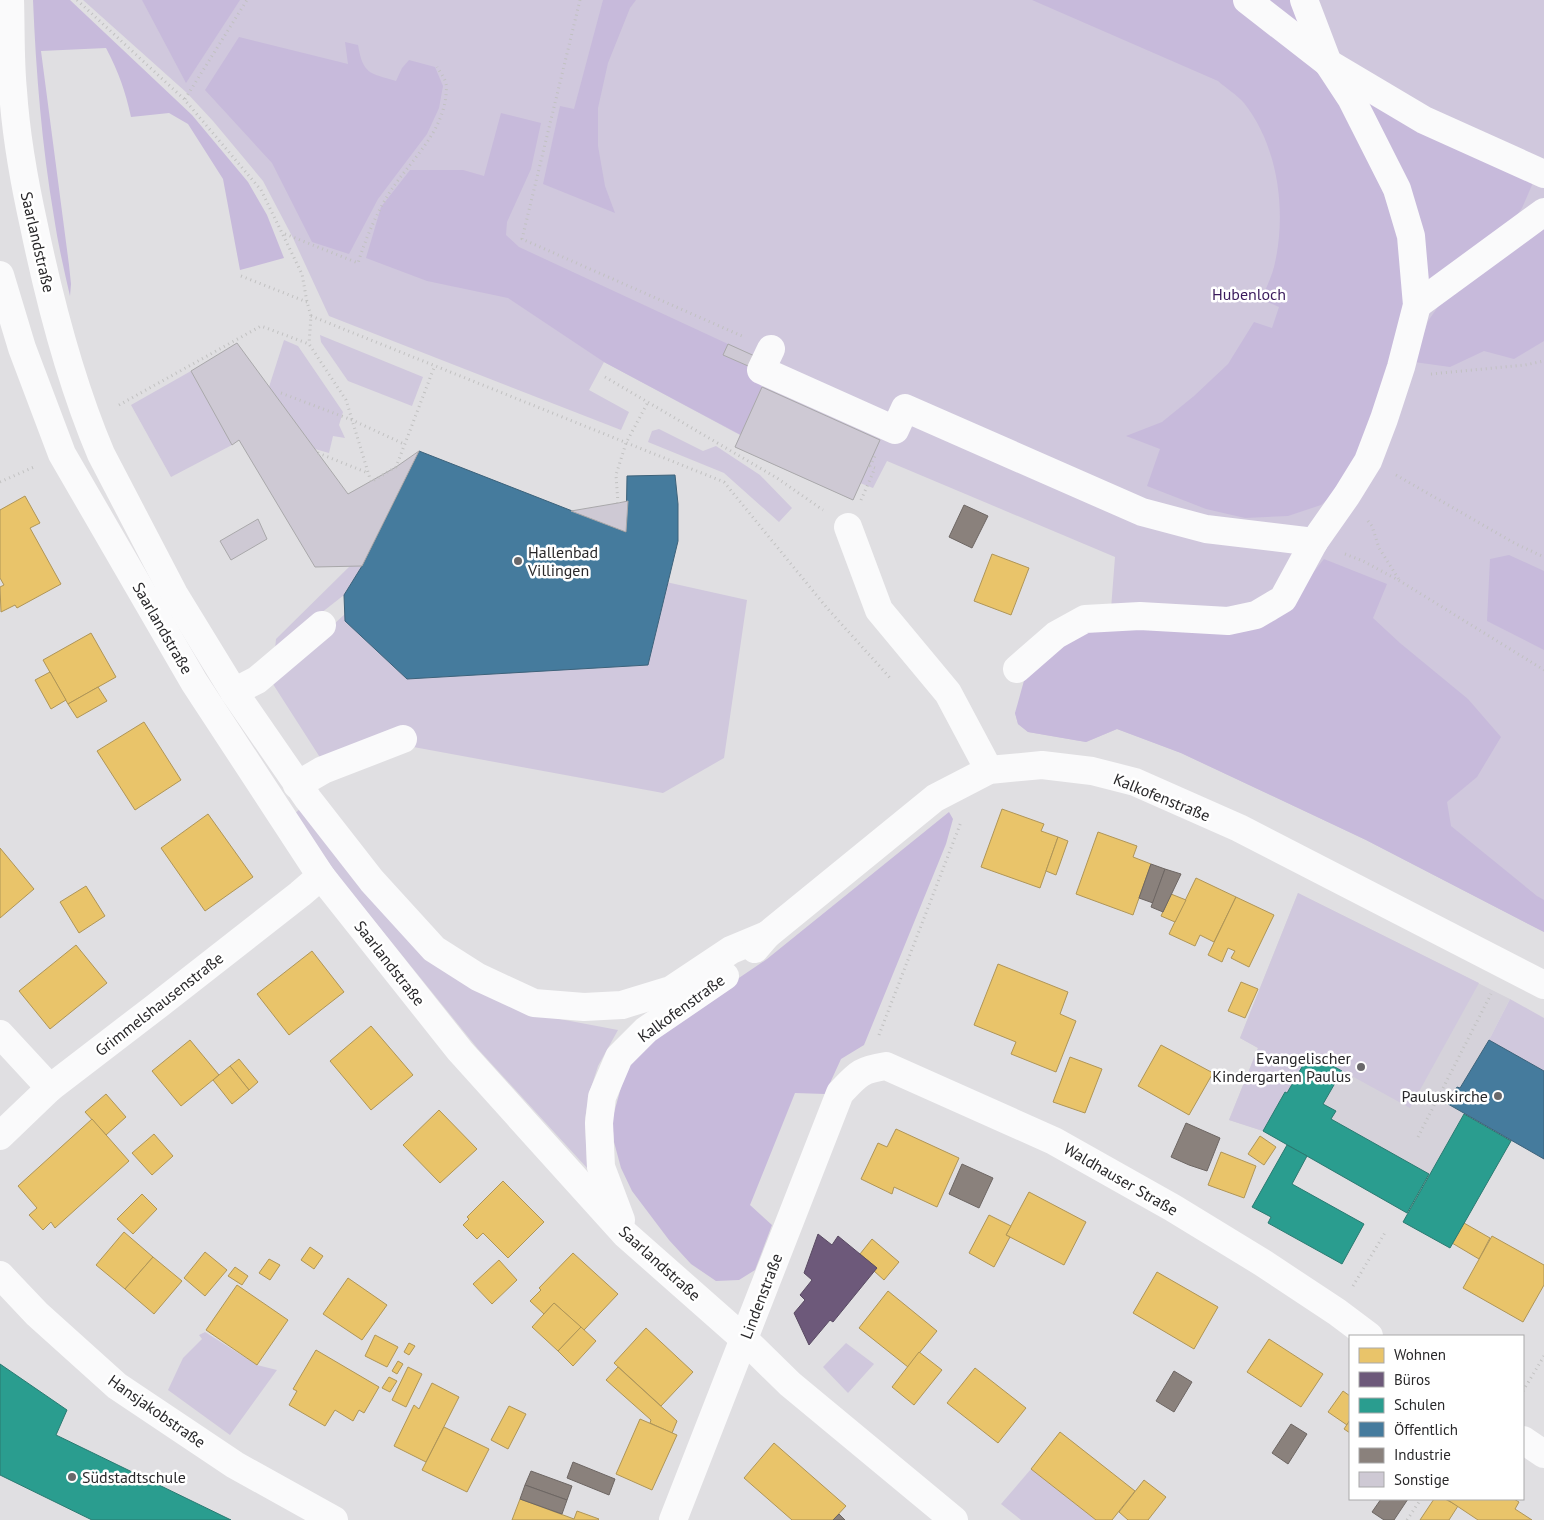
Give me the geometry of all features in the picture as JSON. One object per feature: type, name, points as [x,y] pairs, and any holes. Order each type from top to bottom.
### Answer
[{"type":"street","name":"Saarlandstraße","points":[[10,0],[12,91],[22,171],[44,274],[72,375],[101,454],[174,594],[234,692],[297,785],[372,881],[434,949],[478,977],[534,1003]]},
{"type":"street","points":[[1247,0],[1328,63],[1424,120],[1544,174]]},
{"type":"street","points":[[1017,669],[1056,635],[1085,619],[1140,616],[1228,621],[1256,615],[1283,598],[1314,542],[1368,460],[1401,367],[1417,305],[1411,236],[1397,188],[1351,98],[1328,63],[1304,0]]},
{"type":"street","points":[[1417,305],[1544,212]]},
{"type":"street","name":"Saarlandstraße","points":[[0,275],[22,348],[62,454],[194,682],[321,876],[460,1051],[626,1234],[744,1339],[790,1384],[954,1520]]},
{"type":"street","points":[[771,349],[761,370],[894,430],[905,408],[1142,512],[1206,529],[1314,542]]},
{"type":"street","points":[[848,528],[879,610],[948,693],[989,770]]},
{"type":"street","points":[[234,692],[257,680],[322,625]]},
{"type":"street","points":[[297,785],[322,770],[403,739]]},
{"type":"street","name":"Kalkofenstraße","points":[[626,1234],[601,1167],[598,1123],[602,1097],[619,1057],[646,1030],[743,964],[767,935],[935,798],[989,770],[1042,764],[1092,771],[1134,782],[1239,828],[1544,985]]},
{"type":"street","name":"Grimmelshausenstraße","points":[[0,1136],[50,1088],[321,876]]},
{"type":"street","name":"Kalkofenstraße","points":[[534,1003],[584,1008],[622,1005],[671,990],[731,950],[767,935]]},
{"type":"street","points":[[0,1034],[50,1088]]},
{"type":"street","name":"Waldhauser Straße","points":[[855,1076],[868,1069],[886,1066],[1054,1141],[1209,1229],[1263,1263],[1368,1335]]},
{"type":"street","name":"Lindenstraße","points":[[673,1520],[840,1093],[855,1076]]},
{"type":"street","name":"Hansjakobstraße","points":[[0,1275],[36,1314],[117,1386],[235,1465],[334,1520]]},
{"type":"street","points":[[1524,1441],[1544,1454]]},
{"type":"path","points":[[77,0],[184,99],[261,190],[302,274],[311,316],[309,344]]},
{"type":"path","points":[[184,99],[247,0]]},
{"type":"path","points":[[580,0],[522,239],[771,349]]},
{"type":"path","points":[[284,234],[358,264],[370,226],[400,177],[427,143],[440,118],[447,85],[437,67]]},
{"type":"path","points":[[242,276],[307,302]]},
{"type":"path","points":[[311,316],[724,482],[827,608],[894,681]]},
{"type":"path","points":[[119,405],[261,326],[309,344],[346,400],[371,482],[396,467],[435,365]]},
{"type":"path","points":[[1401,367],[1430,374],[1525,365],[1544,361]]},
{"type":"path","points":[[605,377],[778,478],[848,528]]},
{"type":"path","points":[[281,393],[352,420],[404,444]]},
{"type":"path","points":[[618,503],[616,476],[626,442],[648,402]]},
{"type":"path","points":[[318,453],[369,474]]},
{"type":"path","points":[[1368,460],[1516,544],[1544,557]]},
{"type":"path","points":[[0,482],[40,464]]},
{"type":"path","points":[[1346,495],[1372,526],[1379,548],[1400,581]]},
{"type":"path","points":[[1314,542],[1363,561],[1400,581],[1544,670]]},
{"type":"path","points":[[878,1036],[964,816]]},
{"type":"path","points":[[1418,1137],[1506,964]]},
{"type":"path","points":[[1336,1312],[1386,1231]]},
{"type":"path","points":[[1524,1390],[1544,1356]]},
{"type":"path","points":[[1407,1520],[1420,1500]]},
{"type":"shaded area","points":[[33,0],[70,0],[192,115],[248,182],[267,215],[284,258],[240,270],[223,179],[188,124],[169,113],[131,117],[121,82],[106,48],[41,51],[69,265],[70,296],[57,237],[46,163],[38,82]]},
{"type":"shaded area","points":[[142,0],[240,0],[186,83]]},
{"type":"shaded area","points":[[603,0],[636,0],[630,8],[608,63],[598,108],[598,146],[605,186],[615,213],[543,184],[560,106],[574,109]]},
{"type":"shaded area","points":[[1032,0],[1236,0],[1323,68],[1361,136],[1400,236],[1404,281],[1402,321],[1376,419],[1337,491],[1321,505],[1288,516],[1245,518],[1206,509],[1147,486],[1160,449],[1126,436],[1162,422],[1194,396],[1228,364],[1254,322],[1272,328],[1279,307],[1261,299],[1274,267],[1280,225],[1277,182],[1272,160],[1256,121],[1244,103],[1218,81]]},
{"type":"shaded area","points":[[1258,0],[1294,0],[1309,40]]},
{"type":"shaded area","points":[[239,37],[348,64],[345,42],[358,45],[362,62],[369,71],[396,81],[402,68],[409,60],[435,67],[443,86],[439,108],[427,134],[378,199],[349,254],[312,242],[272,163],[205,90]]},
{"type":"shaded area","points":[[1361,92],[1535,178],[1522,208],[1511,224],[1429,280],[1426,279]]},
{"type":"shaded area","points":[[501,113],[541,123],[531,169],[507,222],[506,235],[519,247],[728,344],[723,355],[755,369],[762,387],[741,435],[604,362],[508,298],[427,281],[366,258],[381,207],[410,170],[463,170],[484,176]]},
{"type":"shaded area","points":[[1544,229],[1544,341],[1514,359],[1484,351],[1450,367],[1414,362],[1428,321],[1440,304],[1464,284]]},
{"type":"shaded area","points":[[1509,555],[1544,571],[1544,650],[1487,621],[1490,559]]},
{"type":"shaded area","points":[[1324,559],[1387,584],[1373,618],[1400,643],[1468,699],[1501,737],[1477,777],[1447,802],[1451,826],[1544,900],[1544,932],[1366,840],[1181,753],[1117,729],[1086,742],[1028,732],[1018,724],[1015,713],[1025,677],[1083,631],[1128,624],[1226,634],[1276,620]]},
{"type":"shaded area","points":[[949,812],[953,819],[946,844],[864,1045],[841,1059],[825,1094],[795,1093],[750,1205],[772,1225],[755,1270],[739,1280],[716,1281],[691,1264],[669,1240],[632,1191],[621,1168],[614,1142],[612,1120],[625,1073],[641,1047],[665,1028],[767,959]]},
{"type":"shaded area","name":"Evangelischer Kindergarten Paulus","points":[[1298,893],[1510,999],[1489,1040],[1460,1088],[1457,1087],[1448,1104],[1464,1114],[1407,1213],[1307,1157],[1292,1184],[1364,1224],[1342,1264],[1271,1217],[1252,1207],[1287,1145],[1263,1131],[1229,1120],[1258,1048],[1240,1038]]},
{"type":"green space","name":"Hubenloch","points":[[83,0],[1544,0],[1544,932],[1366,840],[1181,753],[1117,729],[1086,742],[1028,732],[1018,724],[1015,713],[1111,609],[1115,557],[887,461],[873,488],[860,483],[853,500],[735,447],[740,435],[604,362],[589,390],[629,412],[621,430],[329,316],[293,238],[263,181],[187,93]]},
{"type":"green space","points":[[320,335],[423,377],[412,406],[348,381],[321,342]]},
{"type":"green space","points":[[284,340],[298,346],[343,412],[339,425],[345,438],[333,436],[329,453],[315,449],[269,387]]},
{"type":"green space","points":[[191,371],[232,445],[171,477],[131,405]]},
{"type":"green space","points":[[659,429],[703,451],[716,446],[760,475],[792,508],[779,522],[724,473],[648,442],[652,431]]},
{"type":"green space","points":[[350,566],[362,566],[344,595],[275,649],[276,639]]},
{"type":"green space","points":[[666,582],[747,600],[724,758],[663,793],[408,746],[408,726],[321,759],[271,681],[345,614]]},
{"type":"green space","points":[[300,809],[362,890],[549,1017],[618,1030],[598,1066],[590,1091],[585,1118],[587,1168],[478,1049],[342,881],[294,814]]},
{"type":"green space","points":[[1298,893],[1479,983],[1410,1108],[1310,1053],[1287,1093],[1284,1092],[1263,1131],[1229,1120],[1258,1048],[1240,1038]]},
{"type":"green space","points":[[1510,999],[1544,1018],[1544,1071],[1489,1040]]},
{"type":"green space","points":[[205,1332],[257,1365],[277,1370],[230,1435],[168,1390],[183,1358],[202,1339],[199,1335]]},
{"type":"green space","points":[[846,1343],[874,1364],[848,1393],[823,1367]]},
{"type":"green space","points":[[1031,1469],[1096,1520],[1021,1520],[1001,1504]]},
{"type":"building: Wohnen","points":[[25,496],[40,523],[30,528],[61,584],[17,608],[15,605],[1,612],[0,587],[4,585],[0,578],[0,510]]},
{"type":"building: Wohnen","points":[[992,554],[1029,568],[1011,615],[974,601]]},
{"type":"building: Wohnen","points":[[91,633],[116,677],[68,704],[43,660]]},
{"type":"building: Wohnen","points":[[50,672],[66,700],[51,709],[35,680]]},
{"type":"building: Wohnen","points":[[98,687],[107,701],[77,718],[68,704]]},
{"type":"building: Wohnen","points":[[144,722],[181,780],[135,810],[97,751]]},
{"type":"building: Wohnen","points":[[1002,809],[1044,824],[1041,831],[1058,837],[1040,888],[981,867]]},
{"type":"building: Wohnen","points":[[208,814],[253,877],[205,911],[161,848]]},
{"type":"building: Wohnen","points":[[1098,832],[1137,846],[1133,857],[1151,864],[1133,915],[1076,894]]},
{"type":"building: Wohnen","points":[[1058,837],[1068,841],[1056,875],[1046,871]]},
{"type":"building: Wohnen","points":[[0,848],[34,889],[0,918]]},
{"type":"building: Wohnen","points":[[1196,878],[1236,897],[1214,942],[1200,935],[1195,946],[1169,934]]},
{"type":"building: Wohnen","points":[[86,886],[105,916],[79,933],[60,902]]},
{"type":"building: Wohnen","points":[[1171,894],[1186,900],[1175,922],[1161,916]]},
{"type":"building: Wohnen","points":[[1236,897],[1274,915],[1249,967],[1231,958],[1235,951],[1228,948],[1222,962],[1208,955]]},
{"type":"building: Wohnen","points":[[76,945],[107,983],[50,1029],[19,991]]},
{"type":"building: Wohnen","points":[[312,951],[344,992],[289,1035],[257,994]]},
{"type":"building: Wohnen","points":[[998,964],[1068,992],[1060,1014],[1076,1021],[1056,1072],[1011,1054],[1016,1042],[974,1025]]},
{"type":"building: Wohnen","points":[[1241,982],[1258,989],[1245,1018],[1228,1011]]},
{"type":"building: Wohnen","points":[[371,1026],[413,1075],[371,1110],[330,1061]]},
{"type":"building: Wohnen","points":[[190,1040],[219,1075],[181,1106],[152,1071]]},
{"type":"building: Wohnen","points":[[1161,1045],[1213,1073],[1189,1115],[1138,1086]]},
{"type":"building: Wohnen","points":[[1070,1057],[1102,1069],[1085,1113],[1053,1102]]},
{"type":"building: Wohnen","points":[[239,1059],[258,1082],[249,1090],[230,1066]]},
{"type":"building: Wohnen","points":[[230,1066],[249,1090],[232,1104],[213,1080]]},
{"type":"building: Wohnen","points":[[106,1094],[126,1117],[106,1135],[85,1112]]},
{"type":"building: Wohnen","points":[[439,1110],[477,1149],[440,1183],[403,1145]]},
{"type":"building: Wohnen","points":[[92,1119],[129,1161],[55,1228],[51,1222],[43,1230],[29,1215],[37,1208],[18,1186]]},
{"type":"building: Wohnen","points":[[896,1129],[959,1158],[937,1207],[894,1187],[892,1194],[861,1179],[878,1143],[887,1147]]},
{"type":"building: Wohnen","points":[[154,1134],[173,1156],[152,1175],[132,1153]]},
{"type":"building: Wohnen","points":[[1260,1136],[1276,1147],[1264,1165],[1248,1154]]},
{"type":"building: Wohnen","points":[[1221,1152],[1256,1166],[1244,1198],[1208,1185]]},
{"type":"building: Wohnen","points":[[503,1181],[544,1222],[508,1258],[483,1233],[477,1239],[463,1225],[469,1219],[467,1217]]},
{"type":"building: Wohnen","points":[[1029,1192],[1086,1222],[1064,1265],[1006,1235]]},
{"type":"building: Wohnen","points":[[142,1194],[157,1209],[133,1234],[117,1219]]},
{"type":"building: Wohnen","points":[[989,1215],[1011,1226],[1006,1235],[1010,1237],[994,1267],[969,1253]]},
{"type":"building: Wohnen","points":[[1464,1223],[1490,1238],[1479,1259],[1452,1243]]},
{"type":"building: Wohnen","points":[[124,1232],[153,1257],[125,1289],[96,1265]]},
{"type":"building: Wohnen","points":[[1492,1236],[1544,1265],[1544,1285],[1523,1322],[1463,1288]]},
{"type":"building: Wohnen","points":[[872,1239],[899,1262],[884,1280],[874,1271],[877,1268],[860,1254]]},
{"type":"building: Wohnen","points":[[310,1247],[323,1256],[314,1269],[301,1260]]},
{"type":"building: Wohnen","points":[[205,1252],[227,1270],[205,1296],[184,1278]]},
{"type":"building: Wohnen","points":[[573,1253],[618,1294],[584,1330],[554,1303],[544,1314],[530,1301],[541,1290],[539,1288]]},
{"type":"building: Wohnen","points":[[153,1257],[182,1281],[154,1314],[125,1289]]},
{"type":"building: Wohnen","points":[[269,1259],[280,1265],[270,1280],[259,1273]]},
{"type":"building: Wohnen","points":[[499,1260],[517,1280],[492,1304],[473,1284]]},
{"type":"building: Wohnen","points":[[235,1267],[248,1276],[242,1285],[228,1276]]},
{"type":"building: Wohnen","points":[[1157,1272],[1218,1307],[1194,1349],[1133,1313]]},
{"type":"building: Wohnen","points":[[348,1278],[387,1305],[362,1340],[323,1314]]},
{"type":"building: Wohnen","points":[[237,1285],[288,1320],[257,1365],[206,1330]]},
{"type":"building: Wohnen","points":[[888,1291],[937,1331],[908,1367],[859,1328]]},
{"type":"building: Wohnen","points":[[554,1303],[581,1327],[558,1351],[532,1327]]},
{"type":"building: Wohnen","points":[[581,1327],[596,1341],[573,1366],[558,1351]]},
{"type":"building: Wohnen","points":[[646,1328],[693,1372],[661,1406],[614,1363]]},
{"type":"building: Wohnen","points":[[375,1335],[398,1347],[387,1367],[365,1356]]},
{"type":"building: Wohnen","points":[[1269,1339],[1323,1374],[1301,1407],[1247,1372]]},
{"type":"building: Wohnen","points":[[409,1343],[415,1346],[409,1355],[404,1352]]},
{"type":"building: Wohnen","points":[[316,1350],[379,1387],[364,1413],[359,1410],[353,1421],[335,1410],[325,1426],[289,1405],[297,1391],[293,1389]]},
{"type":"building: Wohnen","points":[[919,1352],[942,1370],[914,1405],[892,1387]]},
{"type":"building: Wohnen","points":[[398,1361],[403,1364],[397,1374],[392,1371]]},
{"type":"building: Wohnen","points":[[408,1367],[422,1374],[406,1407],[392,1400]]},
{"type":"building: Wohnen","points":[[618,1367],[677,1421],[672,1433],[650,1423],[651,1420],[606,1380]]},
{"type":"building: Wohnen","points":[[975,1368],[1026,1408],[998,1443],[947,1403]]},
{"type":"building: Wohnen","points":[[389,1377],[397,1381],[390,1392],[382,1388]]},
{"type":"building: Wohnen","points":[[432,1383],[459,1397],[426,1462],[394,1446],[414,1405],[419,1409]]},
{"type":"building: Wohnen","points":[[1343,1391],[1349,1395],[1349,1422],[1347,1425],[1328,1412]]},
{"type":"building: Wohnen","points":[[509,1406],[526,1414],[508,1449],[491,1440]]},
{"type":"building: Wohnen","points":[[640,1419],[677,1435],[652,1490],[616,1474]]},
{"type":"building: Wohnen","points":[[1349,1422],[1349,1432],[1344,1429]]},
{"type":"building: Wohnen","points":[[444,1427],[489,1449],[467,1492],[422,1470]]},
{"type":"building: Wohnen","points":[[1060,1432],[1135,1491],[1112,1520],[1096,1520],[1031,1469]]},
{"type":"building: Wohnen","points":[[774,1443],[846,1506],[833,1520],[792,1520],[744,1478]]},
{"type":"building: Wohnen","points":[[1144,1480],[1166,1497],[1148,1520],[1128,1520],[1119,1512]]},
{"type":"building: Wohnen","points":[[520,1499],[574,1519],[577,1511],[599,1519],[512,1520]]},
{"type":"building: Wohnen","points":[[1433,1500],[1447,1500],[1458,1506],[1449,1520],[1420,1520]]},
{"type":"building: Wohnen","points":[[1448,1500],[1516,1500],[1519,1502],[1515,1509],[1532,1520],[1478,1520]]},
{"type":"building: Büros","points":[[818,1234],[832,1245],[838,1236],[877,1268],[833,1322],[830,1320],[809,1345],[794,1313],[805,1300],[800,1295],[812,1280],[804,1273]]},
{"type":"building: Schulen","points":[[1310,1053],[1342,1071],[1323,1104],[1336,1111],[1331,1119],[1429,1174],[1407,1213],[1263,1131]]},
{"type":"building: Schulen","points":[[1464,1114],[1511,1141],[1450,1248],[1403,1222]]},
{"type":"building: Schulen","points":[[1287,1145],[1307,1156],[1292,1184],[1364,1224],[1342,1264],[1268,1223],[1271,1217],[1252,1207]]},
{"type":"building: Schulen","name":"Südstadtschule","points":[[0,1364],[67,1410],[56,1435],[231,1520],[92,1520],[0,1475]]},
{"type":"building: Öffentlich","name":"Hallenbad Villingen","points":[[419,451],[626,532],[627,476],[675,475],[678,504],[678,541],[648,665],[407,679],[345,621],[344,595],[362,566]]},
{"type":"building: Öffentlich","name":"Pauluskirche","points":[[1489,1040],[1544,1071],[1544,1159],[1448,1104],[1457,1087],[1460,1088]]},
{"type":"building: Industrie","points":[[964,505],[988,516],[972,548],[949,537]]},
{"type":"building: Industrie","points":[[1151,864],[1165,869],[1153,903],[1139,898]]},
{"type":"building: Industrie","points":[[1165,869],[1181,874],[1163,912],[1151,907]]},
{"type":"building: Industrie","points":[[1186,1123],[1220,1138],[1207,1171],[1171,1157]]},
{"type":"building: Industrie","points":[[962,1164],[993,1178],[979,1208],[949,1194]]},
{"type":"building: Industrie","points":[[1174,1371],[1192,1382],[1174,1412],[1156,1401]]},
{"type":"building: Industrie","points":[[1291,1424],[1307,1434],[1288,1464],[1272,1453]]},
{"type":"building: Industrie","points":[[573,1462],[615,1479],[609,1495],[567,1478]]},
{"type":"building: Industrie","points":[[531,1471],[572,1486],[567,1500],[525,1485]]},
{"type":"building: Industrie","points":[[525,1485],[567,1500],[562,1514],[520,1499]]},
{"type":"building: Industrie","points":[[1380,1500],[1407,1500],[1394,1520],[1384,1520],[1372,1512]]},
{"type":"building: Industrie","points":[[839,1514],[845,1520],[833,1520]]},
{"type":"building: Sonstige","points":[[237,343],[348,494],[396,467],[419,451],[362,566],[315,567],[239,440],[232,445],[191,371]]},
{"type":"building: Sonstige","points":[[728,344],[759,358],[755,369],[723,355]]},
{"type":"building: Sonstige","points":[[762,387],[880,440],[853,500],[735,447]]},
{"type":"building: Sonstige","points":[[628,501],[626,532],[571,511],[618,503]]},
{"type":"building: Sonstige","points":[[258,519],[267,539],[231,560],[220,541]]},
{"type":"place","name":"Hallenbad Villingen","points":[[518,561]]},
{"type":"place","name":"Evangelischer Kindergarten Paulus","points":[[1361,1067]]},
{"type":"place","name":"Pauluskirche","points":[[1498,1096]]},
{"type":"place","name":"Südstadtschule","points":[[72,1477]]}]
